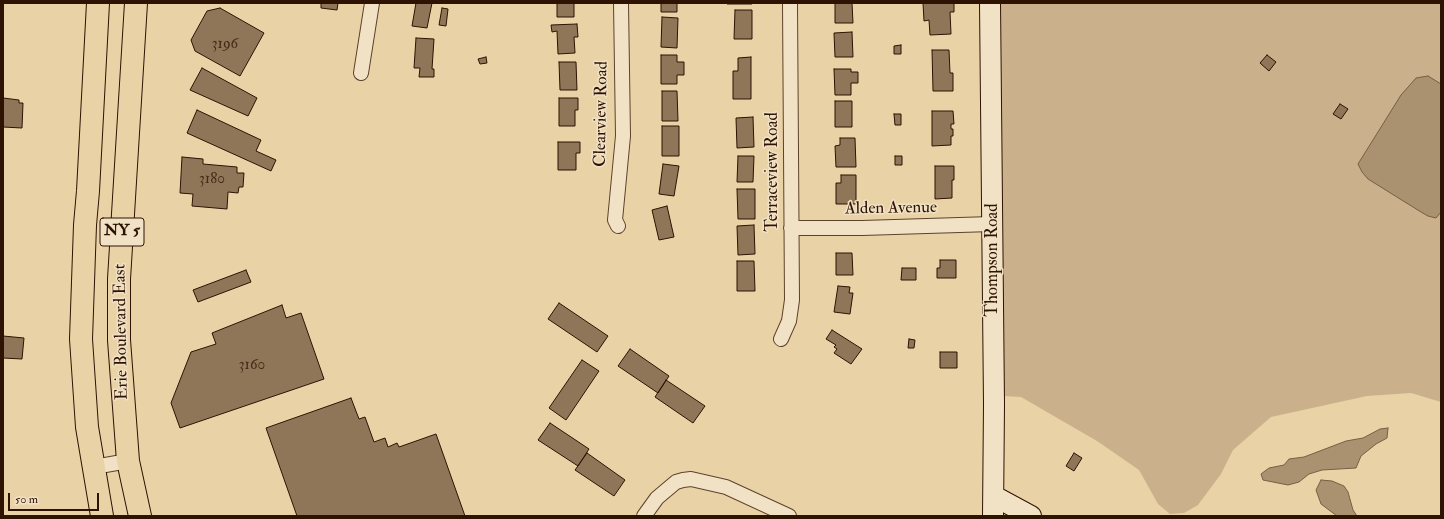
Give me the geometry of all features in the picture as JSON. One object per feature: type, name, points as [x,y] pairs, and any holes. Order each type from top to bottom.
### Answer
[{"type":"main road","name":"NY 5","points":[[98,3],[85,226],[81,339],[87,427],[102,516]]},
{"type":"main road","name":"Erie Boulevard East","points":[[136,3],[119,279],[119,340],[128,461],[140,516]]},
{"type":"street","points":[[361,73],[372,3]]},
{"type":"street","name":"Clearview Road","points":[[618,226],[616,220],[622,136],[621,3]]},
{"type":"street","name":"Terraceview Road","points":[[781,339],[789,321],[792,300],[790,3]]},
{"type":"street","name":"Thompson Road","points":[[990,3],[993,516]]},
{"type":"street","name":"Alden Avenue","points":[[791,228],[862,228],[992,224]]},
{"type":"street","points":[[94,466],[128,461]]},
{"type":"street","points":[[644,516],[657,498],[676,482],[691,479],[726,487],[789,516]]},
{"type":"street","points":[[994,496],[1031,516]]},
{"type":"shaded area","points":[[998,3],[1441,3],[1441,402],[1411,393],[1367,396],[1271,417],[1233,450],[1221,474],[1198,505],[1184,513],[1170,514],[1158,504],[1139,470],[1097,441],[1021,397],[1003,396]]},
{"type":"shaded area","points":[[1428,76],[1441,84],[1441,212],[1436,218],[1421,212],[1368,179],[1358,164],[1401,95],[1416,78]]},
{"type":"shaded area","points":[[1388,428],[1387,438],[1376,444],[1361,456],[1356,468],[1322,470],[1309,474],[1299,482],[1288,485],[1263,480],[1261,474],[1269,468],[1284,465],[1289,459],[1304,457],[1346,441],[1363,438],[1380,429]]},
{"type":"shaded area","points":[[1321,480],[1332,481],[1344,486],[1348,492],[1353,510],[1357,516],[1337,516],[1321,504],[1316,490]]},
{"type":"building","points":[[321,3],[338,3],[337,10],[321,8]]},
{"type":"building","points":[[416,3],[432,3],[427,28],[412,26]]},
{"type":"building","points":[[557,3],[574,3],[574,17],[557,17]]},
{"type":"building","points":[[661,3],[677,3],[677,12],[661,12]]},
{"type":"building","points":[[752,3],[752,4],[727,4]]},
{"type":"building","points":[[835,3],[852,3],[853,23],[835,23]]},
{"type":"building","points":[[923,3],[954,3],[954,12],[950,12],[951,34],[930,35],[929,20],[924,21]]},
{"type":"building","points":[[220,8],[264,33],[240,76],[195,51],[191,40],[207,11]]},
{"type":"building","points":[[442,8],[448,9],[446,26],[439,25]]},
{"type":"building","points":[[735,10],[752,10],[752,39],[734,39]]},
{"type":"building","points":[[662,17],[678,18],[677,48],[661,47]]},
{"type":"building","points":[[577,24],[578,37],[574,37],[575,53],[558,54],[557,31],[552,32],[551,25]]},
{"type":"building","points":[[852,32],[853,57],[835,57],[834,33]]},
{"type":"building","points":[[416,38],[434,39],[432,69],[434,69],[434,77],[419,77],[420,68],[414,68]]},
{"type":"building","points":[[901,45],[901,54],[894,54],[894,46]]},
{"type":"building","points":[[932,50],[949,50],[950,73],[953,73],[953,91],[933,91]]},
{"type":"building","points":[[661,55],[677,55],[677,62],[684,62],[684,75],[677,75],[677,84],[661,84]]},
{"type":"building","points":[[1267,55],[1276,62],[1269,71],[1260,63]]},
{"type":"building","points":[[486,57],[487,63],[480,64],[478,59]]},
{"type":"building","points":[[751,57],[751,99],[733,99],[733,71],[738,71],[738,58]]},
{"type":"building","points":[[559,62],[576,62],[577,90],[560,90]]},
{"type":"building","points":[[202,68],[257,98],[248,116],[190,90]]},
{"type":"building","points":[[834,69],[851,69],[851,72],[858,72],[858,83],[851,83],[851,95],[835,95]]},
{"type":"building","points":[[662,91],[677,91],[678,121],[662,121]]},
{"type":"building","points":[[3,98],[19,100],[19,103],[23,103],[22,128],[3,127]]},
{"type":"building","points":[[559,98],[578,98],[578,110],[575,110],[575,126],[559,126]]},
{"type":"building","points":[[835,101],[852,101],[852,127],[835,127]]},
{"type":"building","points":[[1340,104],[1348,109],[1341,119],[1333,114]]},
{"type":"building","points":[[197,110],[261,140],[256,151],[276,160],[271,171],[187,133]]},
{"type":"building","points":[[932,111],[953,111],[954,124],[951,124],[953,136],[951,136],[951,145],[932,146]]},
{"type":"building","points":[[894,114],[901,114],[901,125],[895,125]]},
{"type":"building","points":[[753,117],[754,147],[737,148],[736,118]]},
{"type":"building","points":[[662,126],[679,126],[679,156],[662,156]]},
{"type":"building","points":[[840,138],[855,138],[856,167],[836,167],[835,146],[840,145]]},
{"type":"building","points":[[558,142],[580,142],[580,153],[576,153],[576,170],[558,170]]},
{"type":"building","points":[[738,156],[754,156],[753,182],[737,182]]},
{"type":"building","points":[[895,156],[902,156],[902,165],[895,165]]},
{"type":"building","points":[[182,157],[203,159],[203,164],[237,167],[237,173],[244,173],[243,187],[239,187],[238,193],[228,192],[227,209],[192,206],[193,194],[180,193]]},
{"type":"building","points":[[663,164],[679,166],[674,196],[659,194]]},
{"type":"building","points":[[935,166],[954,166],[952,198],[935,199]]},
{"type":"building","points":[[841,175],[856,175],[856,204],[836,204],[836,183],[841,183]]},
{"type":"building","points":[[737,189],[755,189],[755,219],[738,219]]},
{"type":"building","points":[[667,206],[674,237],[659,240],[652,210]]},
{"type":"building","points":[[754,225],[755,254],[738,255],[737,226]]},
{"type":"building","points":[[836,253],[852,253],[853,275],[836,275]]},
{"type":"building","points":[[940,260],[956,260],[956,278],[937,278],[937,268],[940,268]]},
{"type":"building","points":[[737,261],[754,261],[755,291],[737,291]]},
{"type":"building","points":[[902,268],[916,268],[916,280],[901,280]]},
{"type":"building","points":[[246,270],[251,282],[198,302],[193,290]]},
{"type":"building","points":[[838,286],[850,287],[849,293],[853,293],[850,314],[834,312]]},
{"type":"building","points":[[559,303],[608,336],[597,352],[548,319]]},
{"type":"building","points":[[282,305],[286,318],[301,313],[324,379],[180,428],[171,403],[191,352],[216,344],[212,333]]},
{"type":"building","points":[[832,330],[862,349],[851,364],[834,353],[837,349],[834,347],[836,345],[826,339]]},
{"type":"building","points":[[3,336],[24,338],[22,359],[3,358]]},
{"type":"building","points":[[909,339],[915,340],[914,348],[908,348]]},
{"type":"building","points":[[630,349],[669,376],[658,393],[618,366]]},
{"type":"building","points":[[940,352],[957,352],[957,368],[940,368]]},
{"type":"building","points":[[582,360],[599,371],[566,420],[549,408]]},
{"type":"building","points":[[666,380],[705,406],[693,423],[655,397]]},
{"type":"building","points":[[351,398],[359,419],[365,417],[374,442],[385,438],[388,447],[397,443],[399,447],[436,434],[465,516],[297,516],[266,428]]},
{"type":"building","points":[[550,423],[589,449],[578,466],[538,440]]},
{"type":"building","points":[[587,453],[625,480],[614,496],[575,470]]},
{"type":"building","points":[[1074,453],[1082,458],[1074,471],[1066,466]]}]
